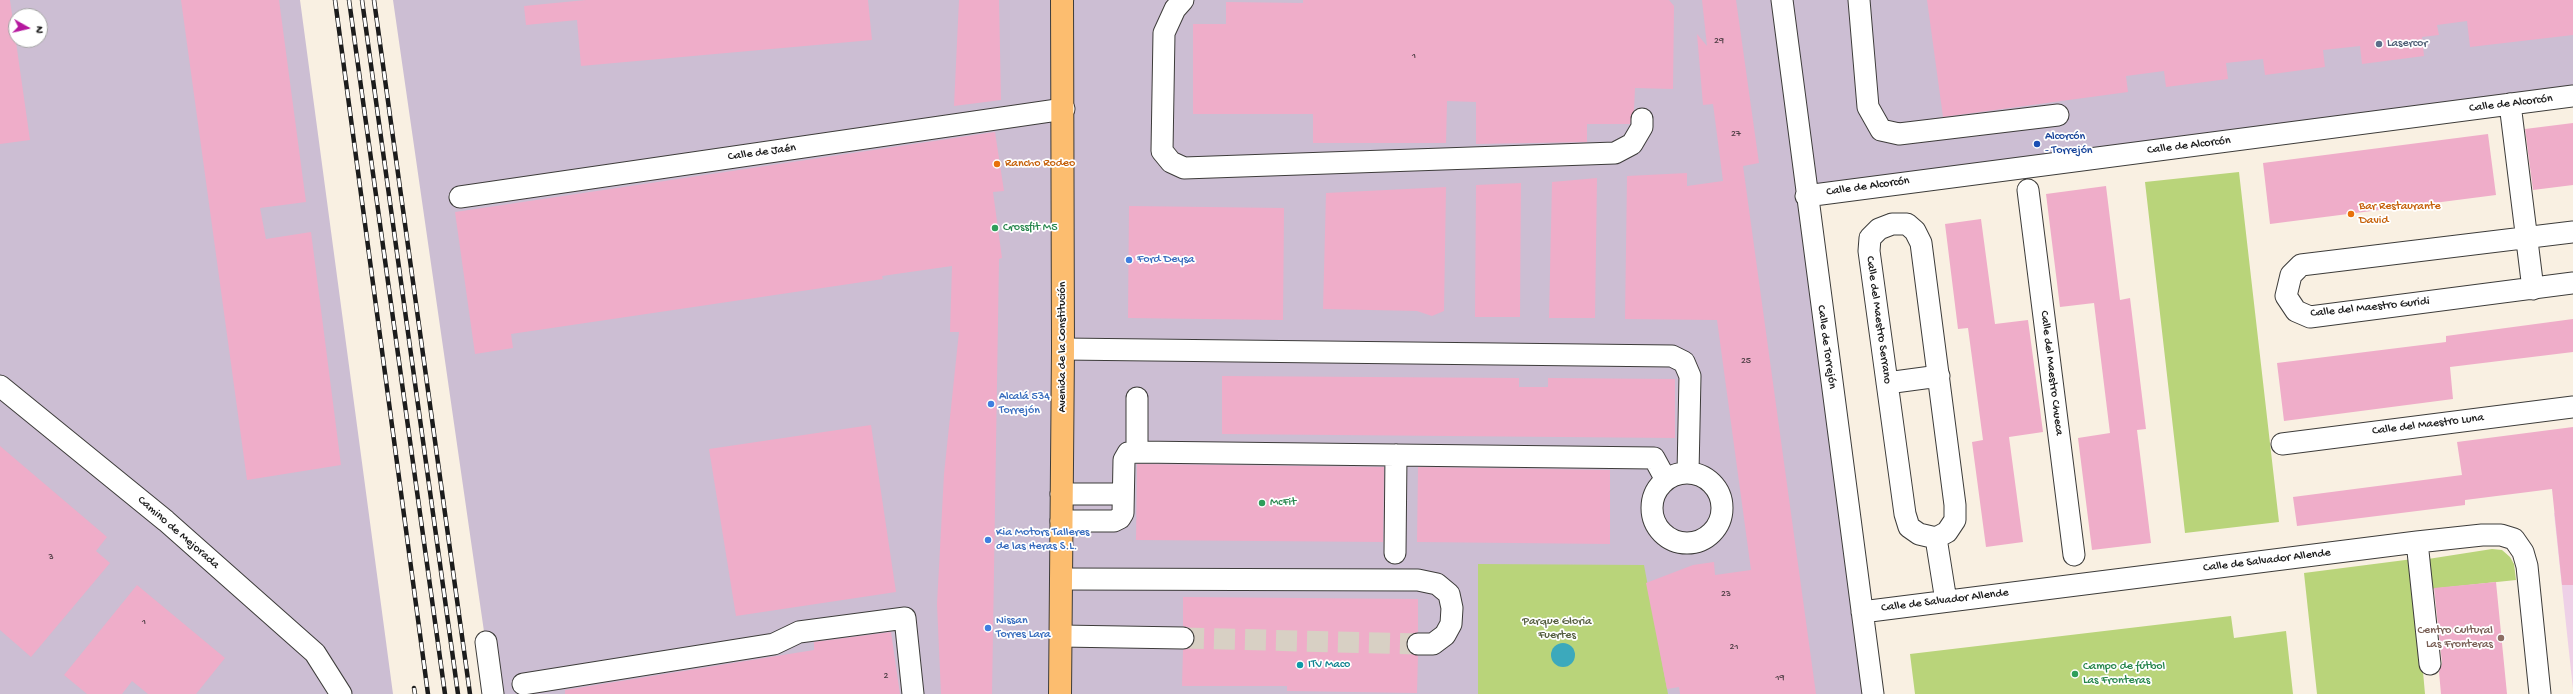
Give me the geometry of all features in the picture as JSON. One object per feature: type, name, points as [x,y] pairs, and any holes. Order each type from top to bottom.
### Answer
[{"type":"main road","name":"Avenida de la Constitución","points":[[1060,694],[1064,109],[1062,0]]},
{"type":"street","points":[[1183,0],[1174,9],[1164,33],[1162,151],[1171,162],[1184,168],[1615,153],[1632,144],[1642,127],[1642,119]]},
{"type":"street","name":"Calle de Torrejón","points":[[1782,0],[1806,196],[1872,694]]},
{"type":"street","points":[[1859,0],[1868,107],[1880,130],[1899,134],[2058,115]]},
{"type":"street","name":"Calle de Alcorcón","points":[[1806,196],[2573,96]]},
{"type":"street","points":[[2510,104],[2533,289]]},
{"type":"street","name":"Calle de Jaén","points":[[460,197],[1064,109]]},
{"type":"street","name":"Calle del Maestro Chueca","points":[[2028,190],[2074,555]]},
{"type":"street","name":"Calle del Maestro Serrano","points":[[1892,224],[1907,224],[1915,231],[1920,243],[1939,376],[1955,505],[1955,520],[1948,532],[1936,538],[1919,534],[1908,527],[1906,520],[1868,251],[1870,238],[1879,229],[1892,224]]},
{"type":"street","name":"Calle del Maestro Guridi","points":[[2573,232],[2301,265],[2291,275],[2286,296],[2296,311],[2310,317],[2573,284]]},
{"type":"street","points":[[1063,350],[1672,356],[1684,362],[1690,376],[1688,473]]},
{"type":"street","points":[[1887,383],[1939,376]]},
{"type":"street","name":"Camino de Mejorada","points":[[0,386],[166,521],[315,653],[341,694]]},
{"type":"street","points":[[1136,452],[1137,398]]},
{"type":"street","name":"Calle del Maestro Luna","points":[[2282,444],[2573,406]]},
{"type":"street","points":[[1061,521],[1114,521],[1120,518],[1123,513],[1124,460],[1128,453],[1136,452],[1654,458],[1666,480]]},
{"type":"street","points":[[1395,553],[1396,455]]},
{"type":"street","points":[[1688,473],[1699,475],[1709,480],[1717,489],[1722,500],[1722,511],[1719,522],[1713,532],[1704,539],[1692,543],[1681,543],[1670,539],[1661,532],[1655,522],[1652,511],[1653,499],[1658,489],[1666,480],[1676,474],[1688,473]]},
{"type":"street","points":[[1061,494],[1123,494]]},
{"type":"street","name":"Calle de Salvador Allende","points":[[1862,612],[1946,600],[2417,542],[2482,535],[2501,535],[2514,539],[2523,552],[2527,566],[2540,694]]},
{"type":"street","points":[[1936,538],[1946,600]]},
{"type":"street","points":[[2417,542],[2430,664]]},
{"type":"street","points":[[1061,580],[1418,580],[1437,584],[1449,594],[1452,608],[1451,624],[1445,636],[1433,644],[1418,644]]},
{"type":"street","points":[[523,684],[774,644],[799,632],[905,618],[913,694]]},
{"type":"street","points":[[1060,636],[1183,638]]},
{"type":"street","points":[[486,642],[493,694]]},
{"type":"shaded area","points":[[0,0],[300,0],[393,694],[0,694]]},
{"type":"shaded area","points":[[393,0],[2573,0],[2573,96],[1806,196],[1873,694],[493,694]]},
{"type":"shaded area","points":[[2573,511],[2573,689],[2554,513]]},
{"type":"green space","points":[[2239,172],[2279,522],[2185,533],[2145,182]]},
{"type":"green space","points":[[2492,549],[2502,550],[2510,557],[2514,564],[2516,580],[2430,589],[2428,559]]},
{"type":"green space","points":[[2413,559],[2425,694],[2317,694],[2304,573]]},
{"type":"green space","name":"Parque Gloria Fuertes","points":[[1478,564],[1644,565],[1668,694],[1478,694]]},
{"type":"green space","name":"Campo de fútbol Las Fronteras","points":[[2231,616],[2234,638],[2286,631],[2293,694],[1915,694],[1910,654]]},
{"type":"water","points":[[1563,643],[1571,647],[1575,655],[1571,663],[1563,667],[1555,663],[1551,655],[1555,647]]},
{"type":"building","points":[[0,0],[10,0],[11,8],[8,8],[8,48],[17,48],[30,140],[0,144]]},
{"type":"building","points":[[181,0],[279,0],[306,202],[260,208],[266,239],[311,232],[341,465],[247,480]]},
{"type":"building","points":[[586,0],[868,0],[872,40],[581,66],[577,20],[526,25],[524,6]]},
{"type":"building","points":[[959,0],[999,0],[1001,100],[954,106]]},
{"type":"building","points":[[1303,0],[1669,0],[1674,6],[1673,89],[1635,88],[1634,110],[1630,124],[1587,124],[1587,142],[1476,144],[1476,102],[1447,101],[1446,143],[1313,143],[1313,114],[1193,114],[1193,24],[1226,24],[1226,2],[1303,3]]},
{"type":"building","points":[[1702,0],[1736,0],[1759,163],[1743,166],[1816,694],[1680,694],[1679,687],[1667,689],[1646,583],[1693,565],[1714,562],[1715,575],[1751,570],[1717,320],[1625,319],[1627,176],[1687,173],[1687,186],[1723,181],[1713,104],[1703,105],[1697,34],[1707,46]]},
{"type":"building","points":[[1927,0],[2573,0],[2573,35],[2470,47],[2467,21],[2437,25],[2439,35],[2422,37],[2424,56],[2362,64],[2360,46],[2323,50],[2325,67],[2265,75],[2263,59],[2226,63],[2228,79],[2166,87],[2164,71],[2126,76],[2128,92],[1943,117]]},
{"type":"building","points":[[2573,123],[2573,185],[2533,190],[2525,129]]},
{"type":"building","points":[[995,132],[1004,191],[993,192],[1002,258],[999,259],[992,694],[941,694],[937,604],[944,474],[959,332],[950,332],[952,266],[882,276],[883,279],[511,334],[513,348],[475,354],[455,212]]},
{"type":"building","points":[[2488,134],[2496,195],[2270,224],[2263,163]]},
{"type":"building","points":[[1597,178],[1595,318],[1549,318],[1552,182]]},
{"type":"building","points":[[1521,183],[1520,317],[1475,317],[1476,185]]},
{"type":"building","points":[[2106,186],[2120,300],[2130,298],[2146,429],[2137,430],[2151,543],[2092,550],[2078,438],[2110,433],[2094,303],[2060,307],[2046,194]]},
{"type":"building","points":[[1446,187],[1444,311],[1432,316],[1417,311],[1323,309],[1326,193]]},
{"type":"building","points":[[1129,206],[1284,208],[1283,320],[1128,318]]},
{"type":"building","points":[[1981,219],[1995,324],[2028,320],[2043,432],[2009,437],[2023,542],[1986,547],[1972,442],[1983,440],[1968,328],[1958,329],[1945,224]]},
{"type":"building","points":[[2573,319],[2573,352],[2450,367],[2453,399],[2284,421],[2277,363],[2446,342],[2446,336]]},
{"type":"building","points":[[1222,376],[1519,378],[1519,387],[1548,387],[1548,378],[1675,379],[1675,438],[1222,434]]},
{"type":"building","points":[[871,425],[896,592],[736,616],[709,449]]},
{"type":"building","points":[[2573,427],[2573,585],[2562,585],[2552,489],[2465,500],[2465,505],[2297,526],[2293,497],[2462,475],[2457,442]]},
{"type":"building","points":[[0,446],[107,537],[96,551],[110,563],[31,657],[0,630]]},
{"type":"building","name":"McFit","points":[[1137,464],[1384,467],[1383,542],[1136,540]]},
{"type":"building","points":[[1418,467],[1610,470],[1610,544],[1417,542]]},
{"type":"building","points":[[2496,582],[2507,694],[2441,694],[2439,672],[2442,663],[2434,588]]},
{"type":"building","points":[[137,585],[225,658],[196,694],[148,694],[132,681],[122,694],[87,694],[64,675]]},
{"type":"building","name":"ITV Maco","points":[[1183,597],[1418,599],[1418,632],[1412,634],[1406,644],[1408,650],[1418,656],[1417,693],[1287,691],[1287,686],[1182,686],[1183,650],[1193,644],[1195,638],[1189,628],[1183,626]]},
{"type":"building","points":[[891,632],[900,694],[565,694],[565,690],[814,650],[814,642]]},
{"type":"tunnel","points":[[1183,638],[1418,644]]},
{"type":"railway","points":[[335,0],[428,694]]},
{"type":"railway","points":[[349,0],[445,694]]},
{"type":"railway","points":[[362,0],[458,694]]},
{"type":"railway","points":[[374,0],[470,694]]},
{"type":"railway","points":[[414,688],[415,694]]},
{"type":"place","name":"Lasercor","points":[[2379,44]]},
{"type":"place","name":"Alcorcón - Torrejón","points":[[2037,144]]},
{"type":"place","name":"Rancho Rodeo","points":[[997,164]]},
{"type":"place","name":"Bar Restaurante David","points":[[2351,214]]},
{"type":"place","name":"Crossfit M5","points":[[995,228]]},
{"type":"place","name":"Ford Deysa","points":[[1129,260]]},
{"type":"place","name":"Alcalá 534 Torrejón","points":[[991,404]]},
{"type":"place","name":"McFit","points":[[1262,503]]},
{"type":"place","name":"Kia Motors Talleres de las Heras S.L.","points":[[988,540]]},
{"type":"place","name":"Nissan Torres Lara","points":[[988,628]]},
{"type":"place","name":"Centro Cultural Las Fronteras","points":[[2501,638]]},
{"type":"place","name":"ITV Maco","points":[[1300,665]]},
{"type":"place","name":"Campo de fútbol Las Fronteras","points":[[2075,674]]}]
